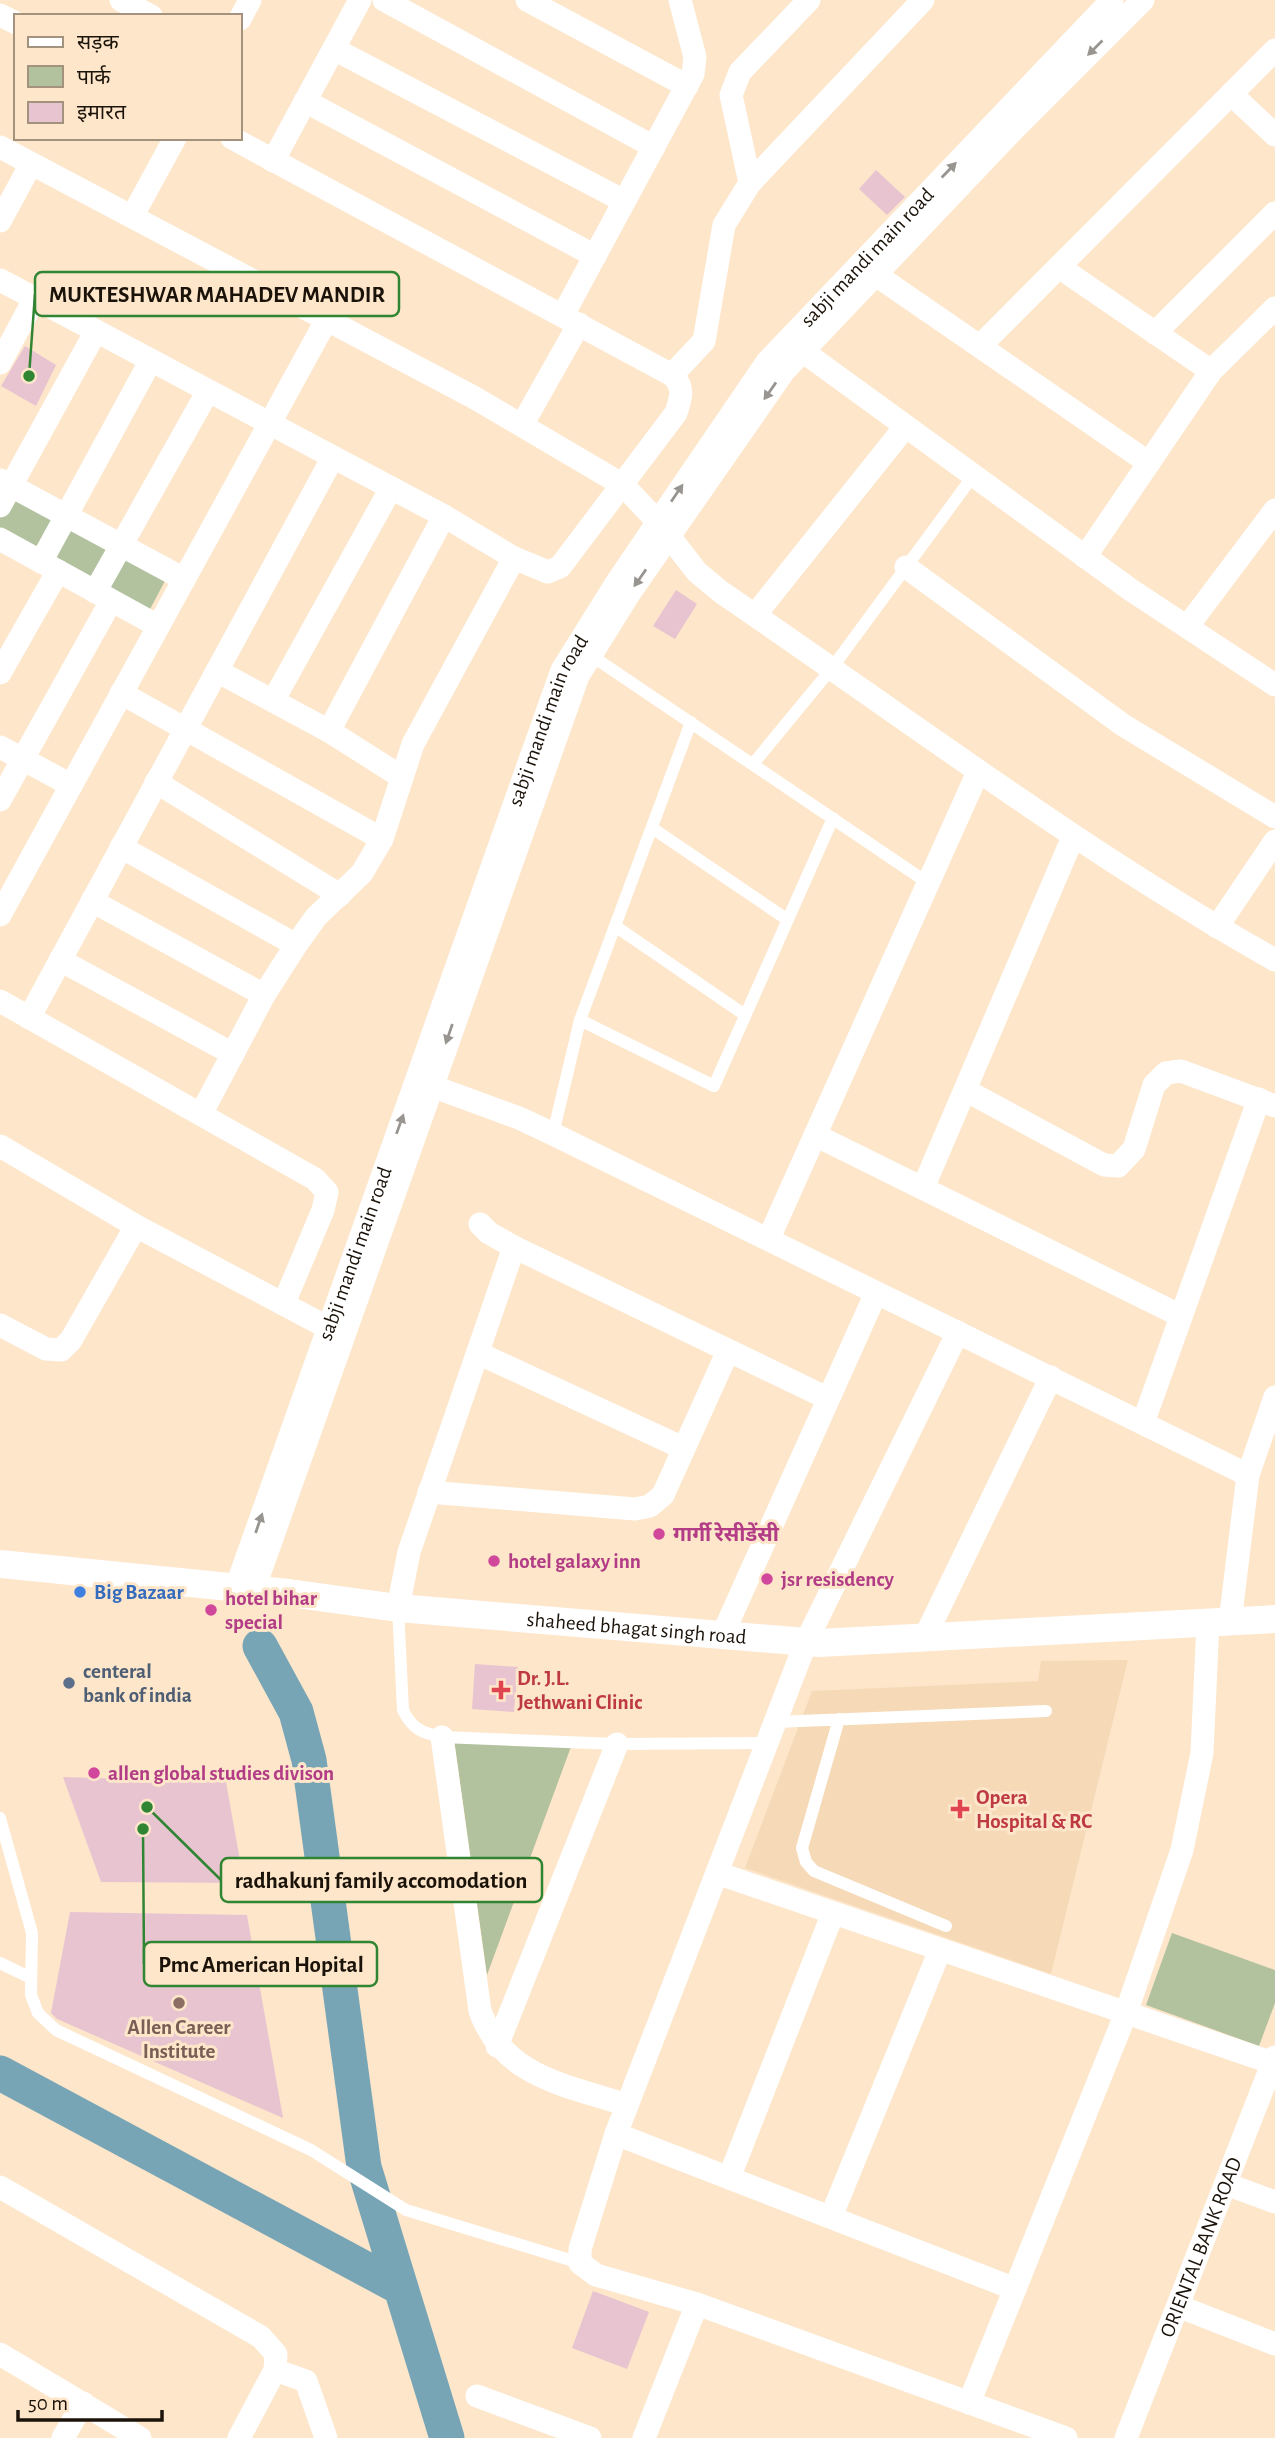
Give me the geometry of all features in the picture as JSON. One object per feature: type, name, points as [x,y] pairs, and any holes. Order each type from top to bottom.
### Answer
[{"type":"street","points":[[274,160],[360,0]]},
{"type":"street","points":[[384,0],[654,147]]},
{"type":"street","points":[[527,0],[687,86]]},
{"type":"street","points":[[522,425],[571,319],[595,256],[693,74],[695,57],[680,0]]},
{"type":"street","points":[[750,183],[731,95],[740,72],[809,0]]},
{"type":"street","points":[[672,374],[704,341],[724,225],[750,183],[923,0]]},
{"type":"street","name":"sabji mandi main road","points":[[245,1589],[423,1084],[562,670],[584,650],[663,530],[767,362],[795,346],[1112,0]]},
{"type":"street","points":[[1143,0],[868,269],[1149,463]]},
{"type":"street","points":[[124,1],[147,14]]},
{"type":"street","points":[[334,49],[624,201]]},
{"type":"street","points":[[980,346],[1275,50]]},
{"type":"street","points":[[1231,94],[1275,135]]},
{"type":"street","points":[[305,101],[595,256]]},
{"type":"street","points":[[132,215],[174,140]]},
{"type":"street","points":[[0,280],[444,516],[514,558],[548,572],[560,567],[676,413],[682,394],[680,382],[672,374],[236,140]]},
{"type":"street","points":[[0,147],[327,319],[522,425],[623,485],[697,572],[755,615],[1073,837],[1275,960]]},
{"type":"street","points":[[0,221],[31,164]]},
{"type":"street","points":[[1155,333],[1275,214]]},
{"type":"street","points":[[1059,267],[1212,371]]},
{"type":"street","points":[[0,363],[35,298]]},
{"type":"street","points":[[1085,557],[1212,371],[1275,308]]},
{"type":"street","points":[[0,915],[327,319]]},
{"type":"street","points":[[0,506],[6,483],[96,331]]},
{"type":"street","points":[[795,346],[1085,557],[1275,685]]},
{"type":"street","points":[[0,673],[49,566],[68,516],[151,360]]},
{"type":"street","points":[[0,800],[103,596],[123,547],[208,391]]},
{"type":"street","points":[[755,615],[905,427]]},
{"type":"street","points":[[29,1018],[332,457]]},
{"type":"street","points":[[6,483],[184,579]]},
{"type":"street","points":[[273,701],[391,488]]},
{"type":"street","points":[[1187,627],[1275,510]]},
{"type":"street","points":[[328,732],[444,516]]},
{"type":"street","points":[[0,539],[158,626]]},
{"type":"street","points":[[201,1114],[264,995],[296,945],[316,917],[362,873],[382,839],[400,776],[413,744],[514,558]]},
{"type":"street","points":[[906,567],[1123,725],[1275,817]]},
{"type":"street","points":[[217,671],[328,732],[400,776]]},
{"type":"street","points":[[121,693],[382,839]]},
{"type":"street","points":[[0,747],[71,785]]},
{"type":"street","points":[[769,1238],[978,772]]},
{"type":"street","points":[[156,782],[340,895]]},
{"type":"street","points":[[923,1188],[967,1091],[1073,837]]},
{"type":"street","points":[[1217,927],[1275,841]]},
{"type":"street","points":[[121,847],[296,945]]},
{"type":"street","points":[[92,901],[264,995]]},
{"type":"street","points":[[60,960],[233,1054]]},
{"type":"street","points":[[0,1001],[315,1179],[327,1192],[323,1210],[284,1303]]},
{"type":"street","points":[[967,1091],[1104,1166],[1118,1166],[1134,1149],[1154,1085],[1166,1073],[1181,1071],[1267,1102],[1181,1316],[1143,1423]]},
{"type":"street","points":[[423,1084],[519,1118],[553,1134],[1248,1475]]},
{"type":"street","points":[[815,1135],[1181,1316]]},
{"type":"street","points":[[0,1146],[136,1226],[336,1331]]},
{"type":"street","points":[[480,1224],[489,1233],[514,1247],[827,1398]]},
{"type":"street","points":[[0,1325],[46,1349],[61,1350],[71,1340],[136,1226]]},
{"type":"street","points":[[398,1608],[409,1552],[514,1247]]},
{"type":"street","points":[[722,1636],[876,1293]]},
{"type":"street","points":[[958,1332],[806,1642],[616,2134],[580,2249],[580,2263],[596,2274],[696,2304],[1066,2438]]},
{"type":"street","points":[[429,1492],[635,1508],[650,1506],[663,1495],[728,1351]]},
{"type":"street","points":[[478,1353],[683,1448]]},
{"type":"street","points":[[924,1639],[1051,1377]]},
{"type":"street","points":[[970,2403],[1126,2013],[1182,1850],[1202,1754],[1219,1622],[1248,1475],[1275,1397]]},
{"type":"street","name":"shaheed bhagat singh road","points":[[0,1564],[398,1608],[806,1642],[924,1639],[1275,1619]]},
{"type":"street","points":[[442,1737],[481,2011],[498,2046],[513,2062],[537,2075],[627,2105]]},
{"type":"street","points":[[498,2046],[617,1744]]},
{"type":"street","points":[[717,1873],[1126,2013],[1274,2060]]},
{"type":"street","points":[[729,2178],[833,1913]]},
{"type":"street","points":[[831,2217],[940,1950]]},
{"type":"street","name":"ORIENTAL BANK ROAD","points":[[1126,2438],[1274,2060]]},
{"type":"street","points":[[616,2134],[1016,2289]]},
{"type":"street","points":[[1226,2184],[1275,2202]]},
{"type":"street","points":[[0,2187],[261,2337],[276,2354],[275,2370],[239,2438]]},
{"type":"street","points":[[644,2438],[696,2304]]},
{"type":"street","points":[[1178,2306],[1275,2344]]},
{"type":"street","points":[[0,2354],[140,2438]]},
{"type":"street","points":[[275,2370],[306,2381],[326,2438]]},
{"type":"street","points":[[477,2396],[590,2438]]},
{"type":"street","points":[[63,2438],[83,2403]]},
{"type":"lane","points":[[752,764],[832,668],[973,476]]},
{"type":"lane","points":[[584,650],[929,883]]},
{"type":"lane","points":[[553,1134],[580,1020],[691,722]]},
{"type":"lane","points":[[580,1020],[714,1086],[833,818]]},
{"type":"lane","points":[[652,828],[788,920]]},
{"type":"lane","points":[[615,926],[745,1015]]},
{"type":"lane","points":[[398,1608],[403,1710],[410,1724],[424,1734],[442,1737],[617,1744],[771,1732],[839,1719],[1046,1711]]},
{"type":"lane","points":[[839,1719],[802,1848],[806,1862],[814,1871],[946,1926]]},
{"type":"lane","points":[[0,1818],[28,1909],[32,1933],[31,1995],[38,2013],[56,2031],[311,2150],[406,2210],[580,2263]]},
{"type":"lane","points":[[6,1966],[31,1978]]},
{"type":"shaded area","points":[[1128,1660],[1051,1974],[745,1868],[812,1691],[1038,1681],[1041,1661]]},
{"type":"green space","points":[[0,486],[167,577],[148,613],[0,532]]},
{"type":"green space","points":[[454,1739],[572,1744],[487,1975]]},
{"type":"green space","points":[[1172,1933],[1275,1970],[1275,2003],[1259,2046],[1146,2005]]},
{"type":"building","points":[[876,170],[905,197],[887,215],[859,189]]},
{"type":"building","points":[[25,346],[56,365],[36,406],[1,386]]},
{"type":"building","points":[[676,590],[697,604],[675,639],[653,626]]},
{"type":"building","points":[[475,1664],[518,1667],[514,1712],[472,1709]]},
{"type":"building","points":[[63,1777],[226,1782],[244,1883],[101,1882]]},
{"type":"building","points":[[70,1912],[247,1915],[283,2118],[57,2019],[51,2013]]},
{"type":"building","points":[[593,2291],[649,2312],[627,2369],[572,2348]]},
{"type":"waterway","points":[[260,1646],[296,1712],[309,1760],[364,2167],[401,2288]]},
{"type":"waterway","points":[[0,2073],[401,2288],[447,2438]]},
{"type":"place","name":"MUKTESHWAR MAHADEV MANDIR","points":[[29,376]]},
{"type":"place","name":"गार्गी रेसीडेंसी","points":[[659,1534]]},
{"type":"place","name":"hotel galaxy inn","points":[[494,1561]]},
{"type":"place","name":"jsr resisdency","points":[[767,1579]]},
{"type":"place","name":"Big Bazaar","points":[[80,1592]]},
{"type":"place","name":"hotel bihar special","points":[[211,1610]]},
{"type":"place","name":"centeral bank of india","points":[[69,1683]]},
{"type":"place","name":"Dr. J.L. Jethwani Clinic","points":[[501,1690]]},
{"type":"place","name":"allen global studies divison","points":[[94,1773]]},
{"type":"place","name":"radhakunj family accomodation","points":[[147,1807]]},
{"type":"place","name":"Opera Hospital & RC","points":[[960,1809]]},
{"type":"place","name":"Pmc American Hopital","points":[[143,1829]]},
{"type":"place","name":"Allen Career Institute","points":[[179,2003]]}]
